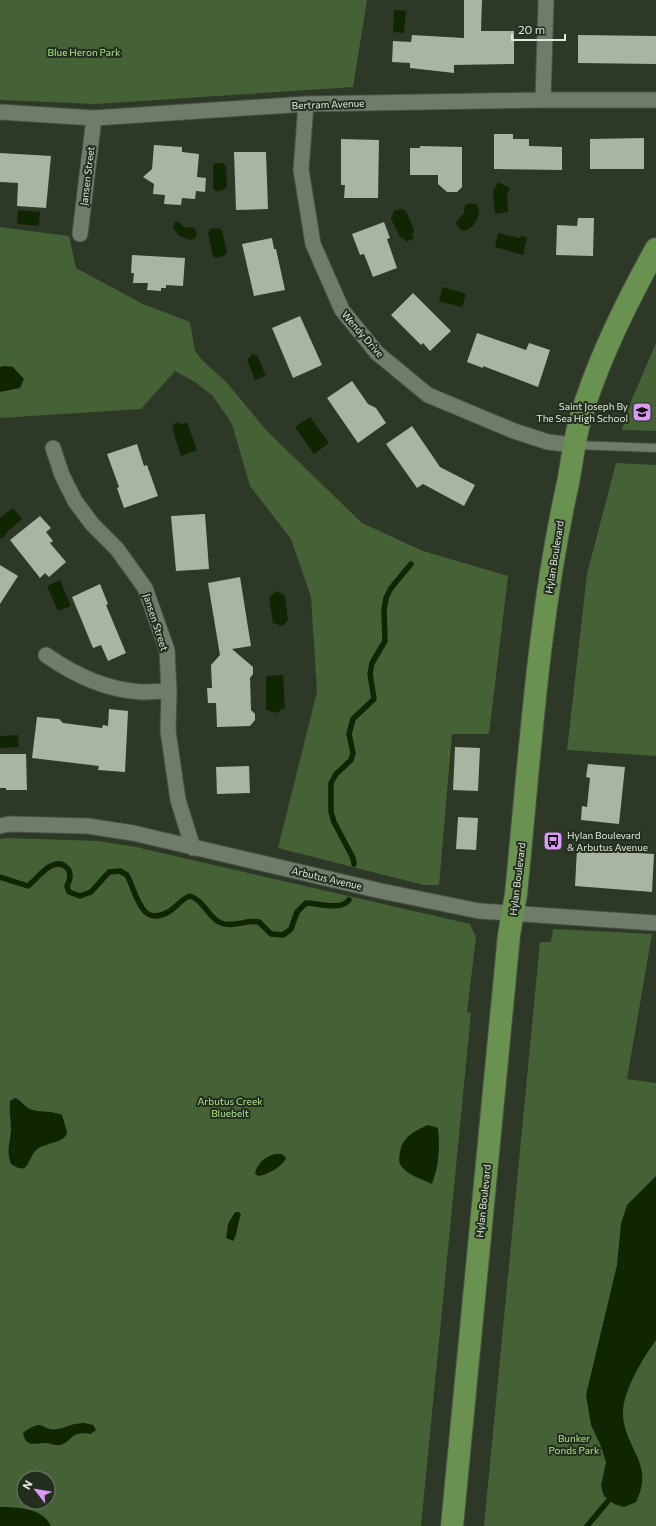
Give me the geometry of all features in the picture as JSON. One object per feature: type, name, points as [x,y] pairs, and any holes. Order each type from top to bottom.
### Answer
[{"type":"main road","name":"Hylan Boulevard","points":[[452,1526],[509,934],[513,912],[553,552],[574,445],[584,408],[603,357],[629,301],[656,250]]},
{"type":"street","points":[[543,100],[546,0]]},
{"type":"street","name":"Bertram Avenue","points":[[0,112],[94,118],[306,104],[543,100],[656,100]]},
{"type":"street","name":"Wendy Drive","points":[[306,104],[301,170],[313,244],[342,310],[377,353],[428,395],[521,434],[548,442],[574,445]]},
{"type":"street","name":"Jansen Street","points":[[80,234],[94,118]]},
{"type":"street","name":"Jansen Street","points":[[54,448],[62,475],[75,501],[92,524],[117,549],[145,588],[167,650],[169,691],[168,731],[178,800],[193,848]]},
{"type":"street","points":[[46,655],[66,669],[115,688],[141,692],[169,691]]},
{"type":"street","name":"Arbutus Avenue","points":[[0,826],[9,824],[88,826],[133,833],[193,848],[478,911],[513,912],[656,923]]},
{"type":"lane","points":[[574,445],[656,448]]},
{"type":"green space","name":"Blue Heron Park","points":[[0,0],[367,0],[353,87],[96,104],[0,100]]},
{"type":"green space","points":[[0,227],[69,236],[76,268],[143,304],[190,322],[195,351],[203,361],[227,383],[267,431],[362,523],[423,551],[508,576],[489,734],[452,734],[439,885],[424,885],[278,848],[317,692],[311,597],[291,539],[250,486],[232,424],[213,396],[195,382],[175,371],[141,409],[0,418]]},
{"type":"green space","points":[[656,343],[656,431],[622,430],[632,399]]},
{"type":"green space","points":[[616,463],[656,465],[656,756],[567,750],[587,574]]},
{"type":"green space","name":"Arbutus Creek Bluebelt","points":[[0,839],[99,841],[136,847],[470,924],[476,937],[467,1012],[471,1013],[421,1526],[0,1526]]},
{"type":"green space","name":"Bunker Ponds Park","points":[[553,929],[652,934],[627,1079],[656,1083],[656,1526],[484,1526],[540,942],[551,942]]},
{"type":"shaded area","points":[[394,10],[406,11],[404,33],[393,32]]},
{"type":"shaded area","points":[[215,163],[222,163],[226,166],[227,187],[223,190],[216,191],[213,188],[213,166]]},
{"type":"shaded area","points":[[498,182],[510,188],[507,194],[508,212],[495,214],[493,192]]},
{"type":"shaded area","points":[[470,203],[477,205],[479,213],[474,224],[464,231],[458,227],[456,222],[464,213],[465,205]]},
{"type":"shaded area","points":[[401,209],[406,211],[414,230],[412,235],[414,238],[406,242],[400,237],[391,219],[394,211]]},
{"type":"shaded area","points":[[18,210],[40,212],[39,226],[17,224]]},
{"type":"shaded area","points":[[175,222],[179,222],[184,227],[194,228],[197,234],[195,238],[190,240],[180,236],[173,228]]},
{"type":"shaded area","points":[[218,228],[222,230],[227,253],[224,256],[216,258],[213,256],[208,233],[210,229]]},
{"type":"shaded area","points":[[498,233],[520,238],[521,236],[527,237],[523,255],[495,247]]},
{"type":"shaded area","points":[[443,287],[466,294],[462,307],[439,301]]},
{"type":"shaded area","points":[[253,354],[255,356],[257,355],[266,376],[255,380],[247,360]]},
{"type":"shaded area","points":[[0,367],[13,367],[24,379],[20,388],[0,392]]},
{"type":"shaded area","points":[[310,417],[329,443],[314,454],[295,427]]},
{"type":"shaded area","points":[[179,422],[180,425],[187,422],[197,450],[181,456],[172,428],[174,427],[173,424]]},
{"type":"shaded area","points":[[13,508],[22,519],[7,532],[4,538],[1,537],[0,540],[0,518]]},
{"type":"shaded area","points":[[60,580],[71,606],[58,611],[47,586]]},
{"type":"shaded area","points":[[277,591],[285,596],[288,620],[283,626],[273,623],[269,597]]},
{"type":"shaded area","points":[[283,675],[285,709],[281,709],[278,713],[266,710],[266,676]]},
{"type":"shaded area","points":[[18,735],[19,747],[0,748],[0,736]]},
{"type":"shaded area","points":[[15,1098],[30,1109],[62,1115],[67,1133],[61,1140],[37,1149],[26,1167],[23,1168],[16,1167],[11,1164],[9,1155],[11,1130],[10,1101]]},
{"type":"shaded area","points":[[428,1125],[438,1128],[439,1135],[438,1163],[432,1184],[408,1173],[400,1164],[399,1160],[402,1146],[407,1138],[414,1132]]},
{"type":"shaded area","points":[[275,1154],[282,1154],[286,1158],[282,1164],[259,1176],[255,1174],[262,1161]]},
{"type":"shaded area","points":[[656,1176],[656,1340],[634,1376],[626,1396],[624,1406],[623,1415],[625,1427],[641,1467],[642,1477],[641,1488],[636,1502],[624,1507],[614,1504],[604,1496],[601,1486],[606,1462],[600,1444],[591,1425],[586,1395],[617,1265],[621,1224],[627,1205]]},
{"type":"shaded area","points":[[235,1212],[239,1212],[241,1215],[233,1241],[226,1238],[228,1224]]},
{"type":"shaded area","points":[[84,1423],[93,1425],[96,1430],[91,1434],[84,1433],[75,1435],[64,1444],[60,1445],[45,1443],[31,1444],[24,1438],[23,1433],[30,1428],[39,1425],[52,1429],[58,1429],[74,1424]]},
{"type":"shaded area","points":[[0,1507],[14,1507],[16,1507],[16,1510],[29,1510],[42,1515],[51,1526],[0,1526]]},
{"type":"building","points":[[464,0],[482,0],[481,31],[514,31],[514,64],[454,65],[454,73],[410,68],[410,63],[392,62],[393,41],[411,42],[412,35],[464,38]]},
{"type":"building","points":[[578,35],[656,36],[656,64],[578,63]]},
{"type":"building","points":[[494,134],[513,134],[513,139],[529,139],[529,146],[562,147],[562,170],[494,169]]},
{"type":"building","points":[[644,138],[644,169],[590,169],[590,139]]},
{"type":"building","points":[[341,139],[379,140],[378,198],[344,198],[345,185],[341,185]]},
{"type":"building","points":[[154,145],[182,147],[182,152],[199,154],[197,177],[206,178],[205,192],[196,191],[195,199],[182,198],[181,205],[164,204],[165,195],[153,194],[154,184],[143,177],[152,169]]},
{"type":"building","points":[[420,146],[462,147],[462,187],[457,192],[447,192],[438,184],[438,175],[410,175],[410,148],[420,148]]},
{"type":"building","points":[[234,152],[266,152],[268,209],[236,210]]},
{"type":"building","points":[[0,153],[51,156],[46,208],[17,206],[18,183],[0,182]]},
{"type":"building","points":[[578,218],[594,218],[593,256],[556,255],[557,225],[577,226]]},
{"type":"building","points":[[384,222],[390,238],[387,239],[397,268],[373,277],[364,254],[360,255],[352,234]]},
{"type":"building","points":[[272,238],[274,249],[276,249],[285,290],[254,296],[242,244]]},
{"type":"building","points":[[132,255],[185,258],[183,286],[166,285],[166,288],[161,288],[161,291],[147,290],[148,283],[133,283],[134,273],[131,273]]},
{"type":"building","points":[[413,293],[451,331],[430,351],[423,343],[421,345],[391,315]]},
{"type":"building","points":[[300,316],[322,365],[293,378],[272,328]]},
{"type":"building","points":[[477,333],[526,350],[529,343],[550,350],[538,387],[483,366],[483,368],[467,362]]},
{"type":"building","points":[[352,381],[368,404],[376,408],[386,423],[358,443],[327,398]]},
{"type":"building","points":[[412,426],[440,467],[475,485],[464,506],[423,484],[417,488],[386,444]]},
{"type":"building","points":[[137,444],[144,466],[147,465],[158,496],[124,508],[117,488],[119,487],[107,454]]},
{"type":"building","points":[[205,514],[209,569],[176,571],[171,516]]},
{"type":"building","points":[[40,516],[51,528],[46,532],[53,541],[50,543],[66,562],[49,577],[45,573],[40,578],[10,540]]},
{"type":"building","points":[[0,565],[18,576],[0,604]]},
{"type":"building","points":[[240,577],[251,646],[232,649],[253,667],[253,674],[250,678],[251,710],[255,714],[255,720],[250,726],[217,727],[216,703],[208,703],[207,688],[212,688],[211,665],[220,655],[208,583]]},
{"type":"building","points":[[100,584],[108,604],[106,605],[126,653],[108,661],[101,645],[93,648],[72,597]]},
{"type":"building","points":[[109,709],[128,711],[125,772],[98,770],[99,766],[32,758],[37,717],[59,719],[63,723],[102,728],[103,725],[108,726]]},
{"type":"building","points":[[455,747],[480,748],[478,791],[453,790]]},
{"type":"building","points":[[0,754],[26,754],[27,790],[6,790],[6,788],[0,788]]},
{"type":"building","points":[[588,764],[625,767],[619,824],[581,820],[582,806],[587,807],[590,778],[586,777]]},
{"type":"building","points":[[249,766],[250,793],[217,794],[216,767]]},
{"type":"building","points":[[458,817],[478,818],[476,850],[456,849]]},
{"type":"building","points":[[577,849],[654,854],[652,892],[575,886]]},
{"type":"waterway","points":[[354,864],[353,858],[334,822],[331,812],[331,783],[336,774],[351,760],[353,753],[349,734],[353,719],[374,699],[370,674],[372,663],[385,641],[384,610],[386,598],[391,588],[411,564]]},
{"type":"waterway","points":[[0,877],[28,886],[46,869],[57,864],[62,864],[70,872],[70,879],[67,886],[69,892],[80,896],[91,892],[109,872],[120,871],[127,875],[140,906],[145,912],[151,915],[159,916],[168,912],[190,896],[195,898],[213,918],[221,923],[231,925],[254,921],[259,922],[271,934],[283,935],[291,929],[297,912],[306,903],[335,906],[341,905],[349,900]]},
{"type":"waterway","points":[[587,1526],[609,1500]]},
{"type":"place","name":"Saint Joseph By The Sea High School","points":[[642,412]]},
{"type":"place","name":"Hylan Boulevard & Arbutus Avenue","points":[[553,841]]}]
